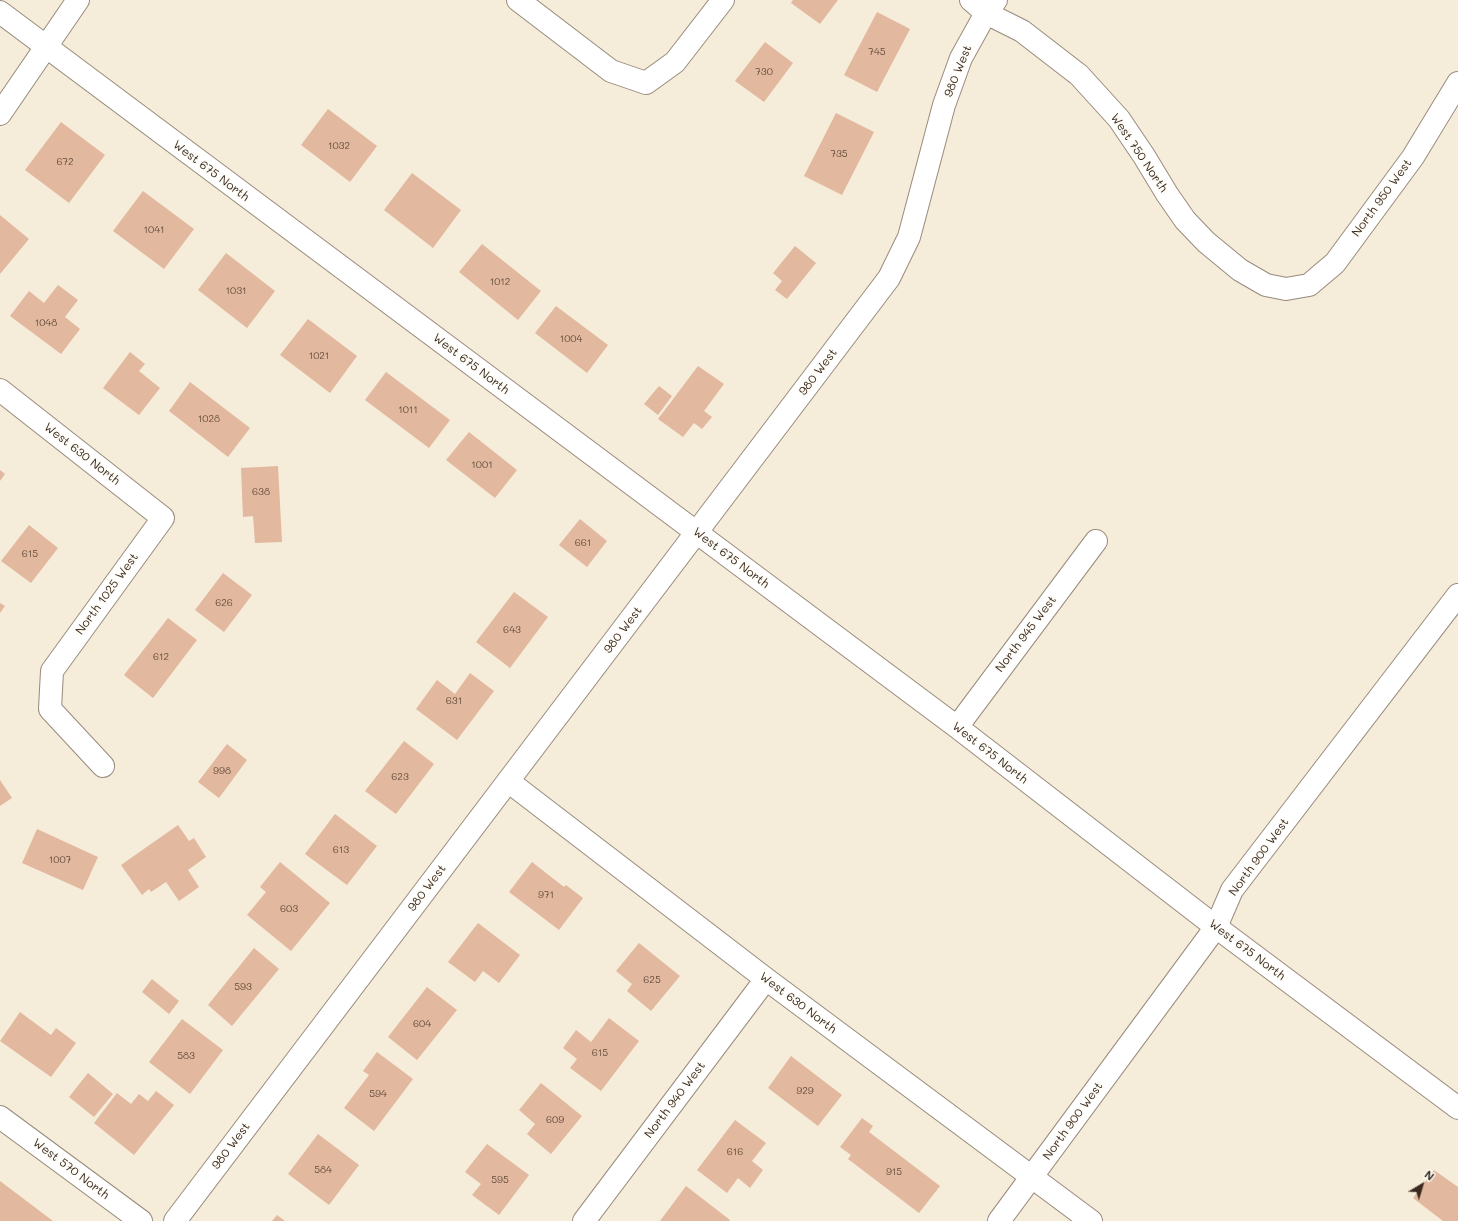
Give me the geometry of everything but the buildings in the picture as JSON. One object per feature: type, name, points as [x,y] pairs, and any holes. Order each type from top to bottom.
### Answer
[{"type":"street","points":[[0,114],[78,0]]},
{"type":"street","points":[[518,0],[610,71],[646,83],[675,62],[723,0]]},
{"type":"street","name":"West 750 North","points":[[984,4],[1079,75],[1119,119],[1185,220],[1206,242],[1240,270],[1266,285],[1286,289]]},
{"type":"street","name":"980 West","points":[[175,1221],[889,278],[909,237],[944,105],[961,58],[984,4]]},
{"type":"street","name":"West 675 North","points":[[0,12],[956,727],[1216,927],[1458,1108]]},
{"type":"street","name":"North 950 West","points":[[1286,289],[1309,285],[1335,263],[1413,157],[1458,83]]},
{"type":"street","name":"West 630 North","points":[[0,390],[163,518]]},
{"type":"street","name":"North 1025 West","points":[[103,766],[50,709],[52,671],[163,518]]},
{"type":"street","name":"North 945 West","points":[[956,727],[1096,541]]},
{"type":"street","name":"North 900 West","points":[[999,1221],[1216,927],[1232,890],[1458,595]]},
{"type":"street","name":"West 630 North","points":[[508,781],[766,979],[1091,1221]]},
{"type":"street","name":"North 940 West","points":[[584,1221],[766,979]]},
{"type":"street","name":"West 570 North","points":[[0,1117],[141,1221]]}]
